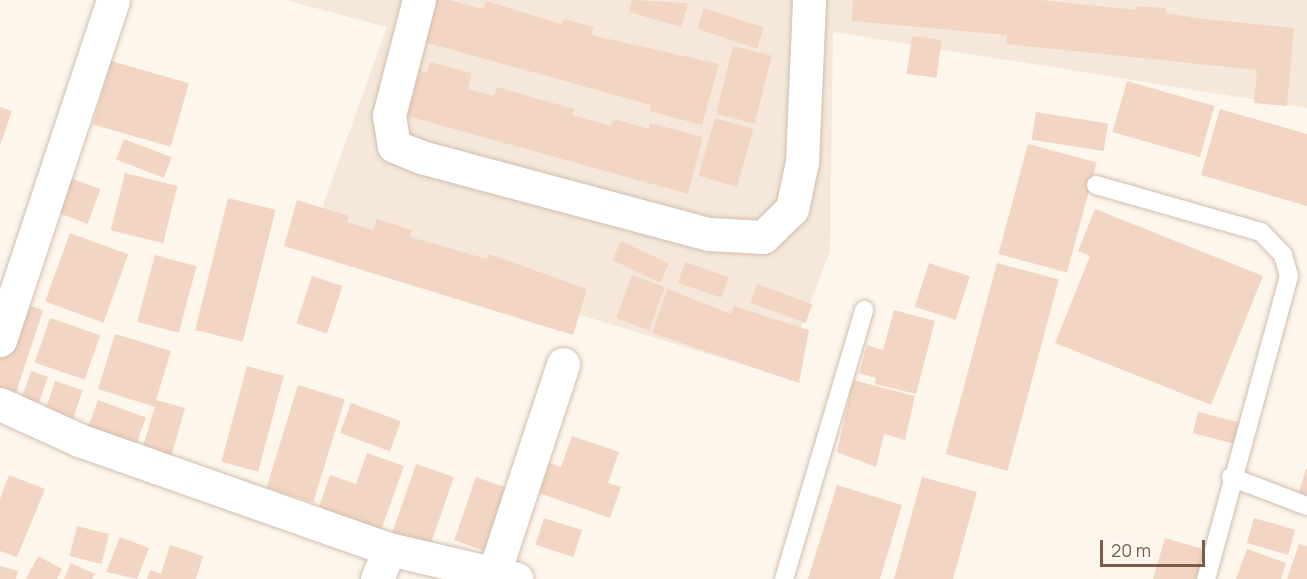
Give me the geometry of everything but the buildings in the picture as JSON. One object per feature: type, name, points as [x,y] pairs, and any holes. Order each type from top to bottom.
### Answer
[{"type":"street","points":[[0,340],[113,0]]},
{"type":"street","points":[[419,0],[389,115],[394,146],[421,157],[709,234],[763,237],[792,208],[802,162],[809,0]]},
{"type":"street","points":[[0,404],[79,440],[389,549],[506,576],[563,364]]},
{"type":"street","points":[[377,579],[389,549]]},
{"type":"lane","points":[[1096,185],[1261,232],[1283,255],[1288,276],[1231,477],[1206,579]]},
{"type":"lane","points":[[784,579],[864,310]]},
{"type":"lane","points":[[1231,477],[1307,506]]},
{"type":"shaded area","points":[[285,0],[1307,0],[1307,108],[833,32],[830,251],[783,377],[313,233],[387,27]]}]
